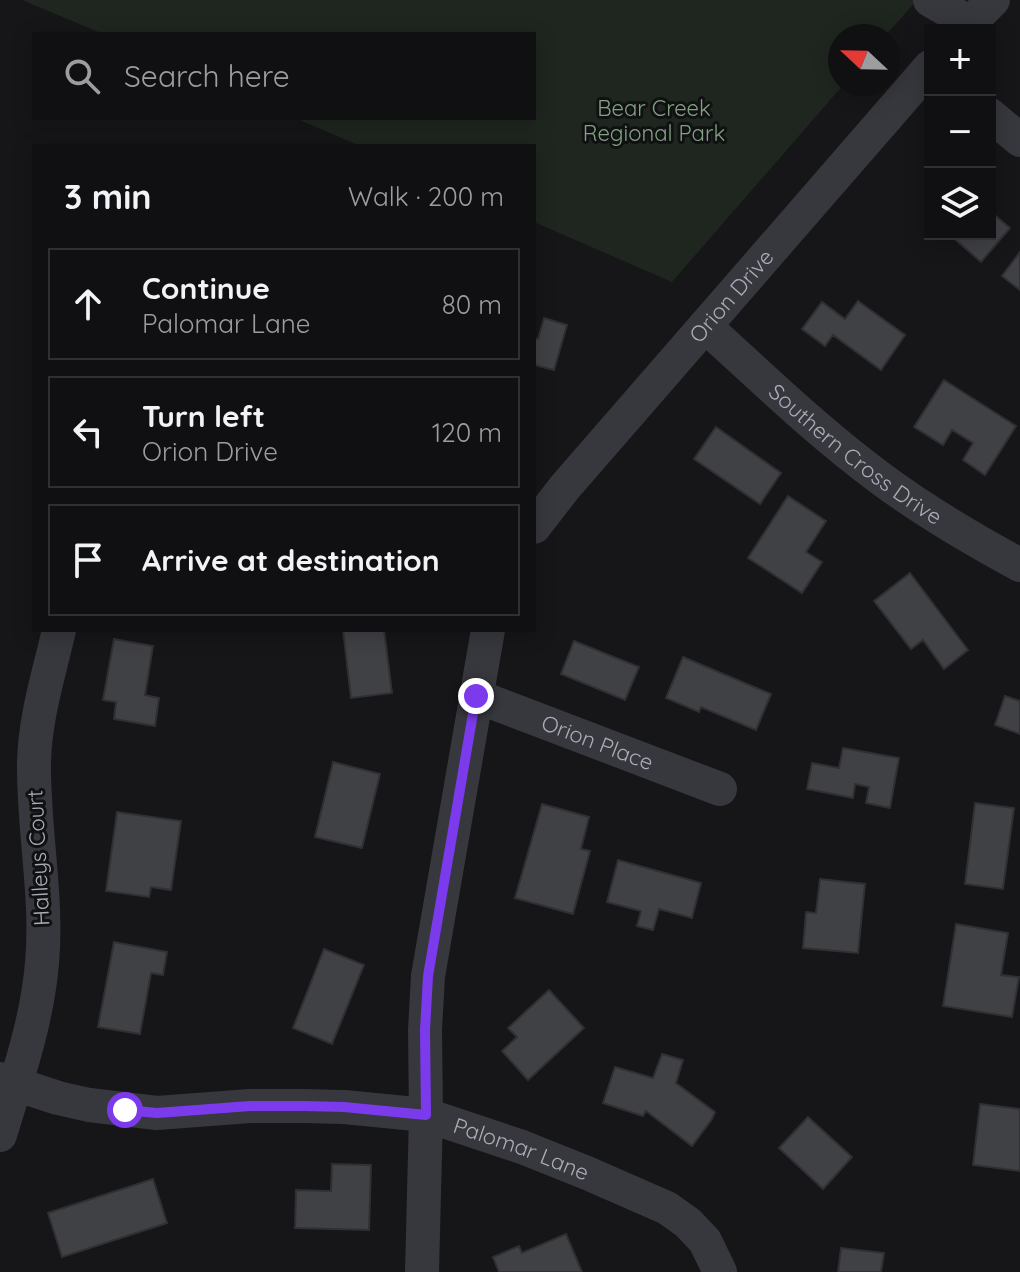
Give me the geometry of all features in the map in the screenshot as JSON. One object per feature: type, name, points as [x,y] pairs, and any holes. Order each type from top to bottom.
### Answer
[{"type":"street","points":[[930,0],[975,18]]},
{"type":"street","name":"Orion Drive","points":[[536,524],[565,487],[924,74]]},
{"type":"street","points":[[996,120],[1020,140]]},
{"type":"street","name":"Southern Cross Drive","points":[[705,326],[831,439],[881,479],[945,522],[1020,565]]},
{"type":"street","name":"Halleys Court","points":[[0,1135],[8,1082],[33,1024],[39,996],[43,961],[35,734],[59,632]]},
{"type":"street","points":[[422,1272],[428,976],[488,632]]},
{"type":"street","name":"Orion Place","points":[[476,696],[720,789]]},
{"type":"street","name":"Palomar Lane","points":[[8,1082],[89,1105],[157,1113],[250,1106],[304,1106],[426,1115],[522,1147],[667,1208],[688,1223],[705,1241],[720,1272]]},
{"type":"green space","name":"Bear Creek Regional Park","points":[[22,0],[917,0],[896,24],[828,24],[828,96],[834,96],[672,282],[536,223],[536,144],[355,144],[300,120],[536,120],[536,32],[98,32]]},
{"type":"building","points":[[996,216],[1010,228],[981,262],[956,240],[996,240]]},
{"type":"building","points":[[1020,252],[1020,290],[1002,276]]},
{"type":"building","points":[[858,301],[905,335],[881,370],[833,335],[825,346],[802,329],[822,302],[845,319]]},
{"type":"building","points":[[544,318],[567,325],[554,370],[536,366],[538,339]]},
{"type":"building","points":[[944,380],[1016,426],[985,475],[963,460],[973,443],[952,430],[943,445],[914,427]]},
{"type":"building","points":[[716,427],[781,473],[760,504],[694,459]]},
{"type":"building","points":[[788,496],[826,521],[806,552],[822,562],[802,593],[748,558]]},
{"type":"building","points":[[910,573],[968,650],[944,669],[923,640],[911,649],[874,601]]},
{"type":"building","points":[[343,632],[384,632],[392,693],[351,698]]},
{"type":"building","points":[[114,639],[153,646],[145,695],[159,698],[155,726],[114,719],[116,702],[103,700]]},
{"type":"building","points":[[574,641],[639,667],[625,700],[561,674]]},
{"type":"building","points":[[683,657],[771,694],[756,730],[701,707],[699,712],[666,698]]},
{"type":"building","points":[[1005,696],[1020,701],[1020,734],[995,725]]},
{"type":"building","points":[[843,748],[899,758],[890,808],[866,803],[869,787],[855,784],[853,798],[807,789],[812,763],[839,768]]},
{"type":"building","points":[[333,762],[380,774],[362,848],[315,837]]},
{"type":"building","points":[[975,803],[1014,808],[1003,889],[965,884]]},
{"type":"building","points":[[542,804],[589,817],[581,849],[590,851],[573,914],[515,898]]},
{"type":"building","points":[[117,812],[181,821],[171,890],[151,887],[149,897],[106,891]]},
{"type":"building","points":[[618,860],[701,883],[692,918],[659,909],[653,930],[637,926],[641,911],[607,902]]},
{"type":"building","points":[[820,879],[865,884],[858,953],[803,948],[806,912],[816,913]]},
{"type":"building","points":[[956,924],[1008,933],[1001,975],[1019,977],[1012,1017],[943,1006]]},
{"type":"building","points":[[114,942],[167,952],[163,975],[151,973],[140,1034],[98,1027]]},
{"type":"building","points":[[324,949],[364,965],[332,1044],[293,1028]]},
{"type":"building","points":[[549,990],[584,1028],[528,1080],[502,1051],[517,1037],[508,1028]]},
{"type":"building","points":[[662,1054],[683,1060],[676,1083],[715,1112],[692,1146],[646,1111],[643,1116],[603,1103],[615,1067],[653,1078]]},
{"type":"building","points":[[980,1104],[1020,1109],[1020,1171],[973,1165]]},
{"type":"building","points":[[808,1117],[852,1157],[823,1189],[779,1148]]},
{"type":"building","points":[[332,1164],[371,1165],[369,1230],[295,1228],[296,1190],[331,1191]]},
{"type":"building","points":[[153,1179],[167,1223],[62,1257],[48,1213]]},
{"type":"building","points":[[566,1234],[582,1272],[499,1272],[493,1257],[519,1246],[522,1253]]},
{"type":"building","points":[[841,1248],[884,1253],[881,1272],[838,1272]]},
{"type":"route","points":[[125,1110],[157,1113],[250,1106],[304,1106],[426,1115],[428,976],[476,696]]}]
